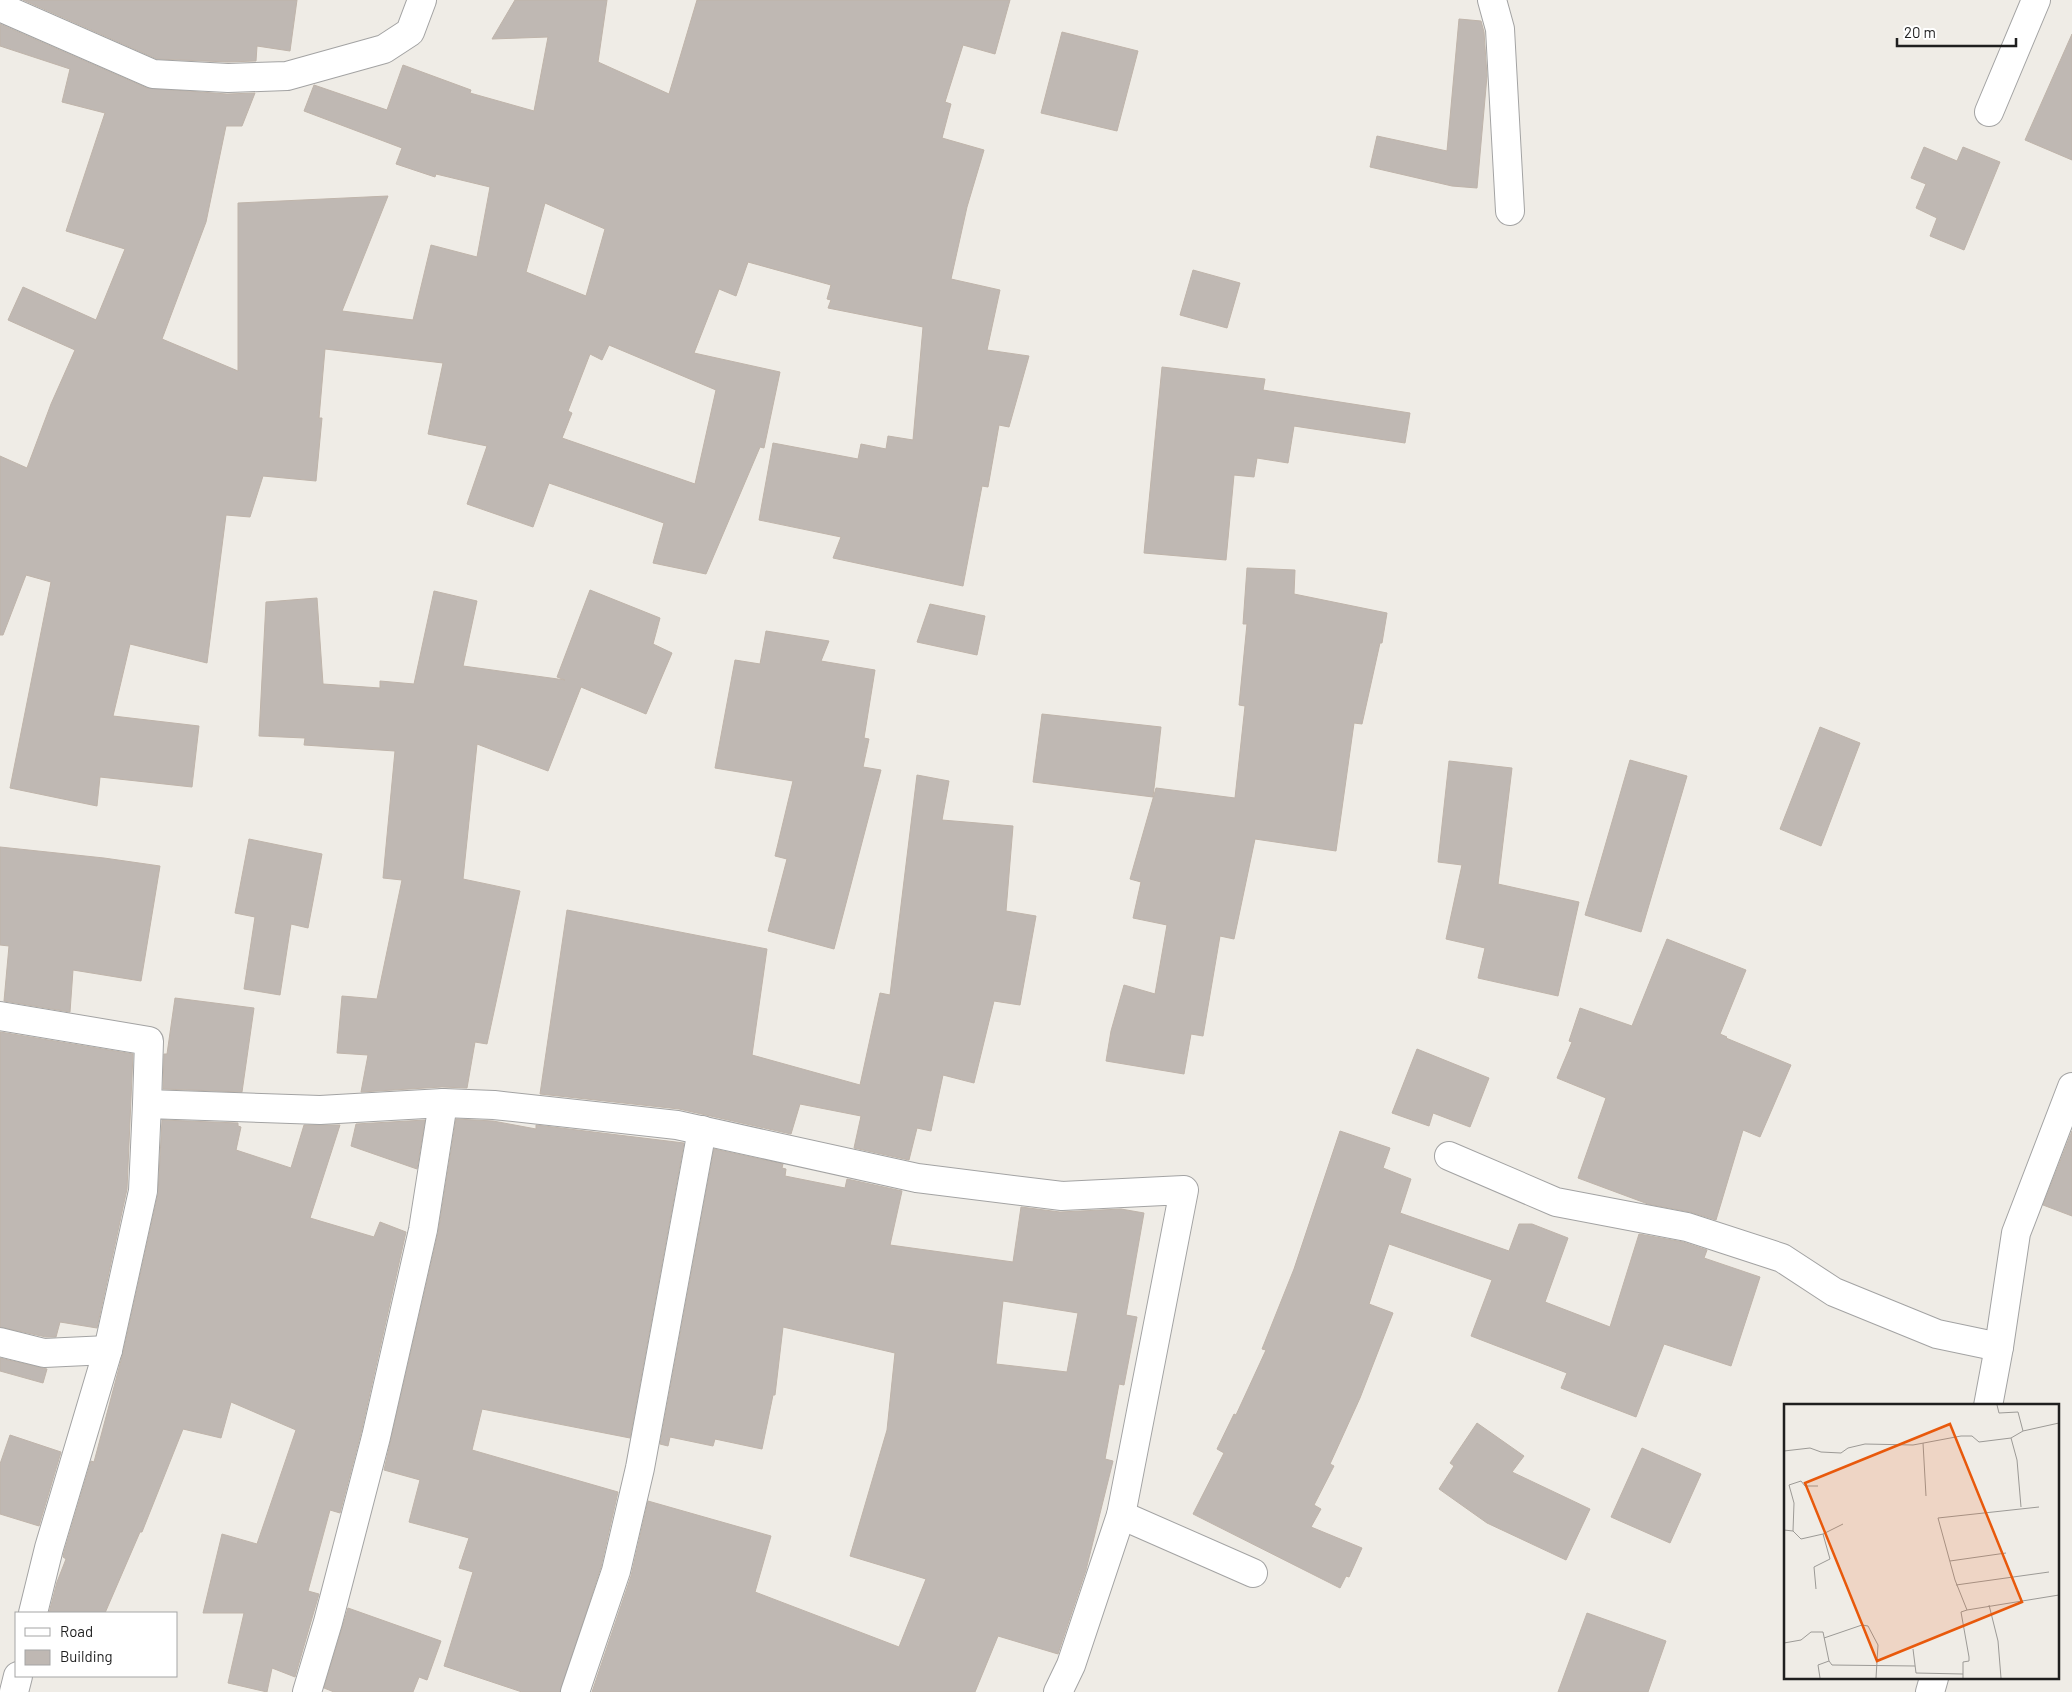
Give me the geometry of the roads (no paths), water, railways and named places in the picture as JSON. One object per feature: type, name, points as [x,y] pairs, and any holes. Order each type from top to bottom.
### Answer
[{"type":"street","points":[[0,7],[153,74],[228,78],[286,76],[384,49],[410,32],[422,0]]},
{"type":"street","points":[[1492,0],[1500,28],[1510,211]]},
{"type":"street","points":[[1989,112],[2036,0]]},
{"type":"street","points":[[0,1016],[149,1041],[143,1191],[108,1350],[49,1548],[33,1612]]},
{"type":"street","points":[[1988,1404],[2016,1233],[2072,1087]]},
{"type":"street","points":[[147,1104],[320,1110],[443,1103],[494,1105],[678,1125],[917,1178],[1062,1196],[1184,1190],[1121,1515],[1071,1665],[1058,1692]]},
{"type":"street","points":[[307,1692],[328,1622],[378,1428],[423,1230],[443,1103]]},
{"type":"street","points":[[575,1692],[616,1571],[640,1468],[702,1130]]},
{"type":"street","points":[[1449,1156],[1556,1202],[1686,1227],[1782,1258],[1834,1292],[1937,1334],[1999,1347]]},
{"type":"street","points":[[0,1342],[44,1352],[108,1350]]},
{"type":"street","points":[[1121,1515],[1254,1573]]},
{"type":"street","points":[[14,1692],[18,1677]]}]
